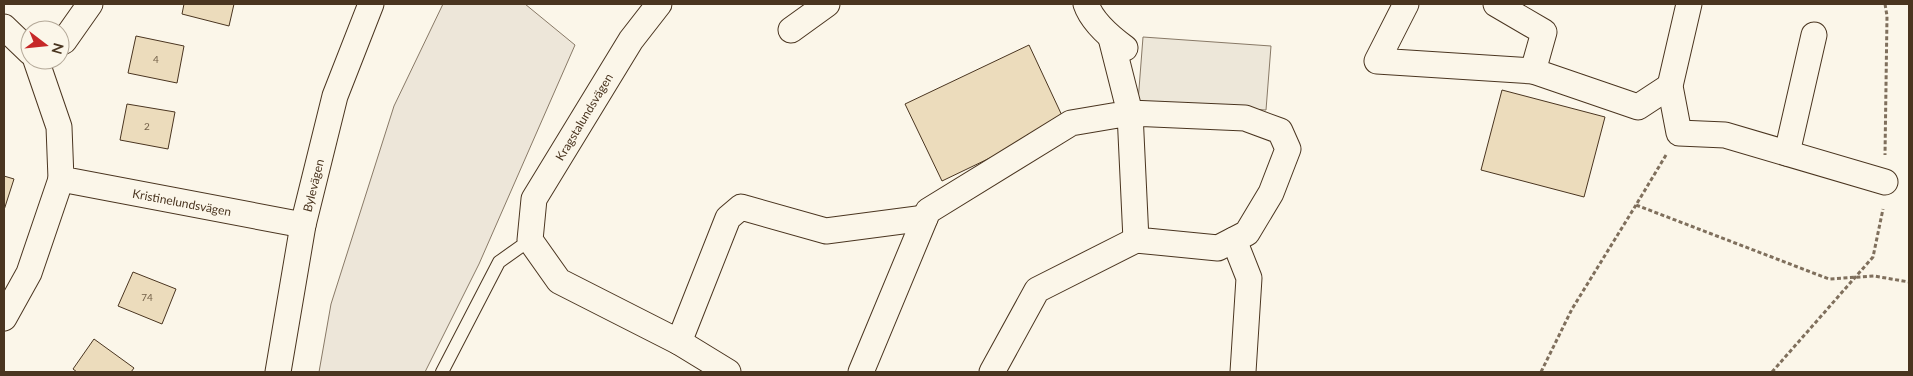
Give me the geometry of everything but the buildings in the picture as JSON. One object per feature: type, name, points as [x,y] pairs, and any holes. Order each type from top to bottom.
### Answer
[{"type":"street","points":[[70,32],[90,4]]},
{"type":"street","name":"Bylevägen","points":[[278,372],[303,225],[335,96],[371,4]]},
{"type":"street","name":"Kragstalundsvägen","points":[[530,240],[534,199],[631,40],[659,4]]},
{"type":"street","points":[[791,30],[827,4]]},
{"type":"street","points":[[1086,4],[1089,12],[1119,44],[1130,113],[1136,240]]},
{"type":"street","points":[[1406,4],[1377,62],[1533,71],[1638,107],[1670,86]]},
{"type":"street","points":[[1496,4],[1544,32],[1533,71]]},
{"type":"street","points":[[1689,4],[1670,86],[1679,133],[1725,135],[1885,182]]},
{"type":"street","points":[[4,28],[20,43]]},
{"type":"street","points":[[1786,153],[1814,35]]},
{"type":"street","points":[[4,318],[29,274],[61,179],[59,127],[39,70]]},
{"type":"street","points":[[861,372],[928,211],[1071,123],[1130,113],[1246,118],[1280,131],[1288,149],[1271,193],[1247,233],[1218,248],[1136,240],[1037,290],[992,372]]},
{"type":"street","name":"Kristinelundsvägen","points":[[61,179],[303,225]]},
{"type":"street","points":[[679,342],[728,218],[740,207],[826,231],[925,218]]},
{"type":"street","points":[[530,240],[559,281],[679,342],[728,372]]},
{"type":"street","points":[[1234,240],[1248,278],[1243,372]]},
{"type":"lane","points":[[442,372],[499,262],[530,240]]},
{"type":"path","points":[[1541,372],[1572,309],[1679,133]]},
{"type":"path","points":[[1636,205],[1829,280],[1874,276],[1909,282]]},
{"type":"shaded area","points":[[443,4],[525,4],[575,45],[479,264],[425,372],[319,372],[331,304],[394,106]]},
{"type":"shaded area","points":[[1143,37],[1271,46],[1266,110],[1138,102]]}]
